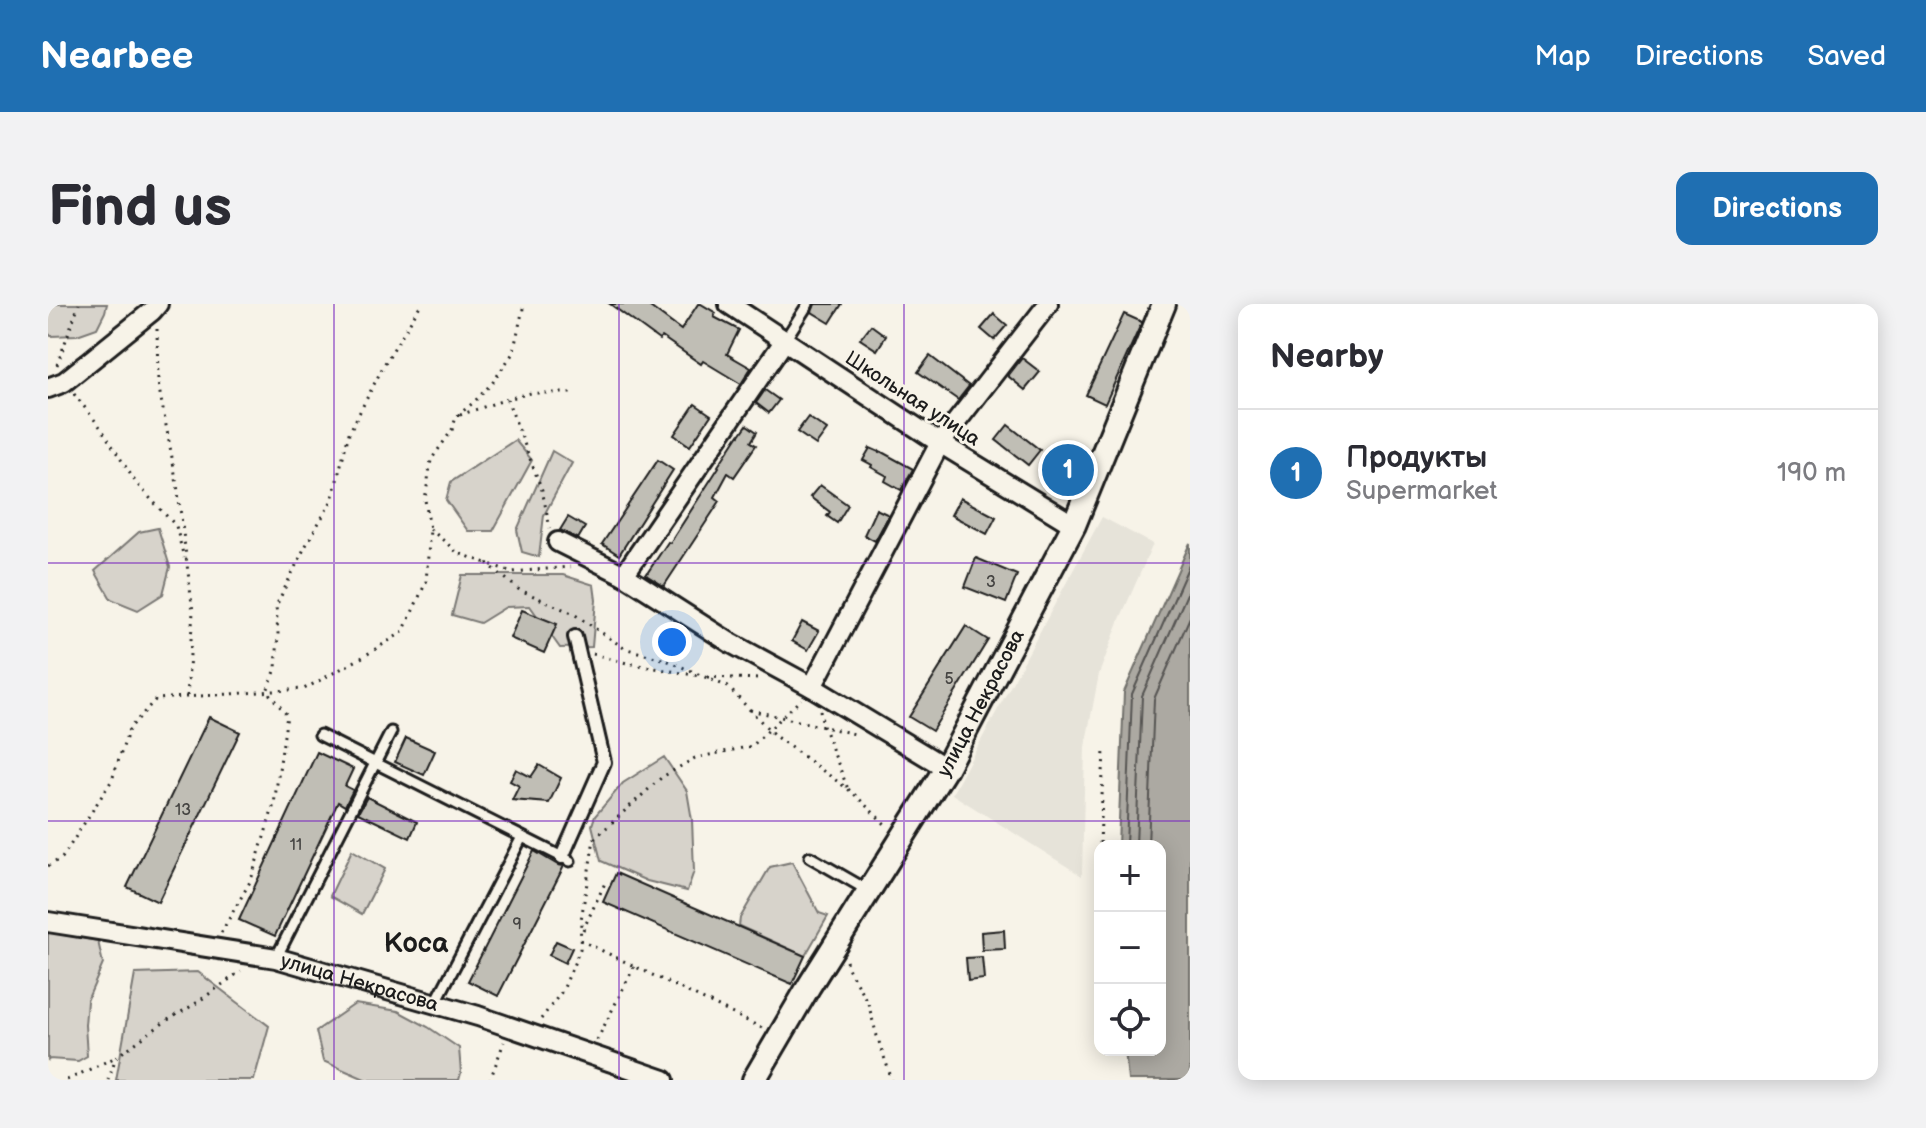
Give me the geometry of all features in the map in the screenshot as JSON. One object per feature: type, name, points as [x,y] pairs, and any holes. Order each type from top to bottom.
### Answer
[{"type":"street","points":[[54,385],[152,311],[157,304]]},
{"type":"street","name":"Школьная улица","points":[[729,304],[940,443],[1074,525]]},
{"type":"street","points":[[812,687],[940,443],[1048,304]]},
{"type":"street","name":"улица Некрасова","points":[[754,1080],[946,768],[1074,525],[1164,304]]},
{"type":"street","points":[[624,575],[785,340]]},
{"type":"street","points":[[558,542],[624,575],[729,642],[812,687],[946,768]]},
{"type":"street","points":[[566,859],[604,762],[576,644]]},
{"type":"street","name":"улица Некрасова","points":[[48,922],[276,958],[510,1027],[664,1080]]},
{"type":"lane","points":[[785,340],[808,304]]},
{"type":"lane","points":[[276,958],[391,732]]},
{"type":"lane","points":[[320,735],[566,859]]},
{"type":"lane","points":[[435,1004],[522,837]]},
{"type":"lane","points":[[810,857],[869,891]]},
{"type":"path","points":[[79,304],[54,385],[101,428],[136,483],[176,526],[186,564],[193,612]]},
{"type":"path","points":[[157,304],[158,383],[177,484],[193,612],[187,697]]},
{"type":"path","points":[[267,691],[276,669],[276,606],[332,500],[349,433],[385,363],[421,304]]},
{"type":"path","points":[[48,866],[62,858],[112,780],[129,729],[156,699],[304,689],[403,632],[426,582],[430,529],[425,500],[431,460],[452,430],[456,417],[493,382],[513,353],[524,304]]},
{"type":"path","points":[[456,417],[531,393],[572,393]]},
{"type":"path","points":[[507,399],[542,490],[552,537],[558,542]]},
{"type":"path","points":[[430,529],[458,553],[512,572],[572,567]]},
{"type":"path","points":[[487,563],[518,589],[574,614],[624,648],[666,660],[728,687],[775,736],[849,790],[901,840]]},
{"type":"path","points":[[576,644],[627,663],[704,677],[762,679]]},
{"type":"path","points":[[812,687],[823,726],[849,790]]},
{"type":"path","points":[[530,1034],[563,990],[580,949],[581,920],[594,839],[662,777],[695,758],[752,746],[812,687]]},
{"type":"path","points":[[212,948],[251,880],[274,804],[287,715],[267,691]]},
{"type":"path","points":[[750,710],[854,734]]},
{"type":"path","points":[[1100,840],[1104,750]]},
{"type":"path","points":[[605,883],[579,939],[754,1025]]},
{"type":"path","points":[[840,937],[848,968],[868,1003],[892,1080]]},
{"type":"path","points":[[67,1080],[116,1057],[246,967]]},
{"type":"path","points":[[589,1054],[634,967]]},
{"type":"path","points":[[490,1080],[510,1027]]},
{"type":"path","points":[[108,1080],[116,1057]]},
{"type":"shaded area","points":[[48,304],[107,304],[97,328],[77,335],[51,336],[48,333]]},
{"type":"shaded area","points":[[515,440],[532,460],[493,531],[468,531],[446,500],[451,482]]},
{"type":"shaded area","points":[[552,451],[572,463],[544,515],[539,557],[522,552],[517,530]]},
{"type":"shaded area","points":[[1102,517],[1153,544],[1099,674],[1085,747],[1082,876],[952,794]]},
{"type":"shaded area","points":[[158,528],[170,567],[163,594],[138,610],[111,599],[95,571],[139,532]]},
{"type":"shaded area","points":[[462,575],[563,575],[594,585],[596,600],[592,647],[560,648],[530,606],[506,607],[480,623],[452,615]]},
{"type":"shaded area","points":[[664,757],[687,791],[692,820],[694,871],[687,891],[647,881],[601,861],[592,825],[595,816],[623,783]]},
{"type":"shaded area","points":[[352,850],[385,869],[362,914],[330,896]]},
{"type":"shaded area","points":[[792,862],[819,913],[828,916],[805,956],[739,926],[740,918],[770,867]]},
{"type":"shaded area","points":[[48,932],[98,941],[103,964],[87,1001],[87,1056],[78,1061],[48,1061]]},
{"type":"shaded area","points":[[198,972],[269,1026],[254,1080],[116,1080],[135,974]]},
{"type":"shaded area","points":[[355,1004],[398,1011],[459,1048],[459,1080],[367,1080],[323,1061],[316,1031]]},
{"type":"water","points":[[1190,543],[1190,1080],[1128,1080],[1126,1056],[1166,1056],[1166,840],[1118,840],[1124,692]]},
{"type":"building","points":[[610,304],[646,304],[681,330],[701,304],[716,313],[714,317],[739,330],[727,354],[751,368],[741,384],[703,361],[701,364],[662,337],[659,340]]},
{"type":"building","points":[[815,304],[842,304],[830,323],[812,312]]},
{"type":"building","points":[[994,314],[1007,325],[994,340],[981,329]]},
{"type":"building","points":[[1124,314],[1142,322],[1105,404],[1086,395]]},
{"type":"building","points":[[871,325],[886,336],[877,350],[860,339]]},
{"type":"building","points":[[930,356],[969,386],[958,400],[918,372]]},
{"type":"building","points":[[1022,358],[1040,372],[1025,390],[1008,376]]},
{"type":"building","points":[[765,390],[779,400],[769,413],[756,403]]},
{"type":"building","points":[[695,404],[711,415],[690,446],[674,435]]},
{"type":"building","points":[[808,417],[827,430],[816,445],[797,432]]},
{"type":"building","points":[[747,425],[757,432],[751,442],[756,445],[734,477],[728,473],[715,497],[720,501],[664,586],[646,575]]},
{"type":"building","points":[[1008,425],[1040,450],[1028,465],[996,440]]},
{"type":"building","points":[[870,448],[913,469],[901,490],[885,481],[887,476],[863,460]]},
{"type":"building","points":[[658,460],[673,470],[619,555],[602,544]]},
{"type":"building","points":[[820,485],[848,505],[837,523],[827,516],[830,512],[810,497]]},
{"type":"building","points":[[960,498],[996,517],[987,534],[951,515]]},
{"type":"building","points":[[876,509],[889,515],[875,541],[864,535]]},
{"type":"building","points":[[568,517],[585,527],[578,539],[560,530]]},
{"type":"building","points":[[976,558],[1017,575],[1006,603],[965,587]]},
{"type":"building","points":[[522,610],[557,624],[544,653],[510,638]]},
{"type":"building","points":[[802,622],[819,631],[808,650],[792,641]]},
{"type":"building","points":[[966,626],[988,640],[932,731],[909,717]]},
{"type":"building","points":[[209,717],[240,732],[158,902],[127,887]]},
{"type":"building","points":[[406,738],[435,751],[424,775],[395,762]]},
{"type":"building","points":[[317,752],[353,769],[345,786],[353,790],[345,806],[338,802],[275,936],[239,920]]},
{"type":"building","points":[[539,765],[561,778],[549,803],[512,800],[519,786],[510,781],[516,769],[531,777]]},
{"type":"building","points":[[367,797],[417,822],[410,838],[358,813]]},
{"type":"building","points":[[534,851],[564,866],[498,996],[468,981]]},
{"type":"building","points":[[616,873],[805,956],[792,984],[603,902]]},
{"type":"building","points":[[1004,930],[1005,949],[982,950],[981,932]]},
{"type":"building","points":[[556,941],[572,948],[565,963],[549,955]]},
{"type":"building","points":[[982,957],[984,979],[968,981],[966,958]]},
{"type":"place","name":"Продукты","points":[[1068,470]]},
{"type":"district","name":"Коса","points":[[416,942]]}]
